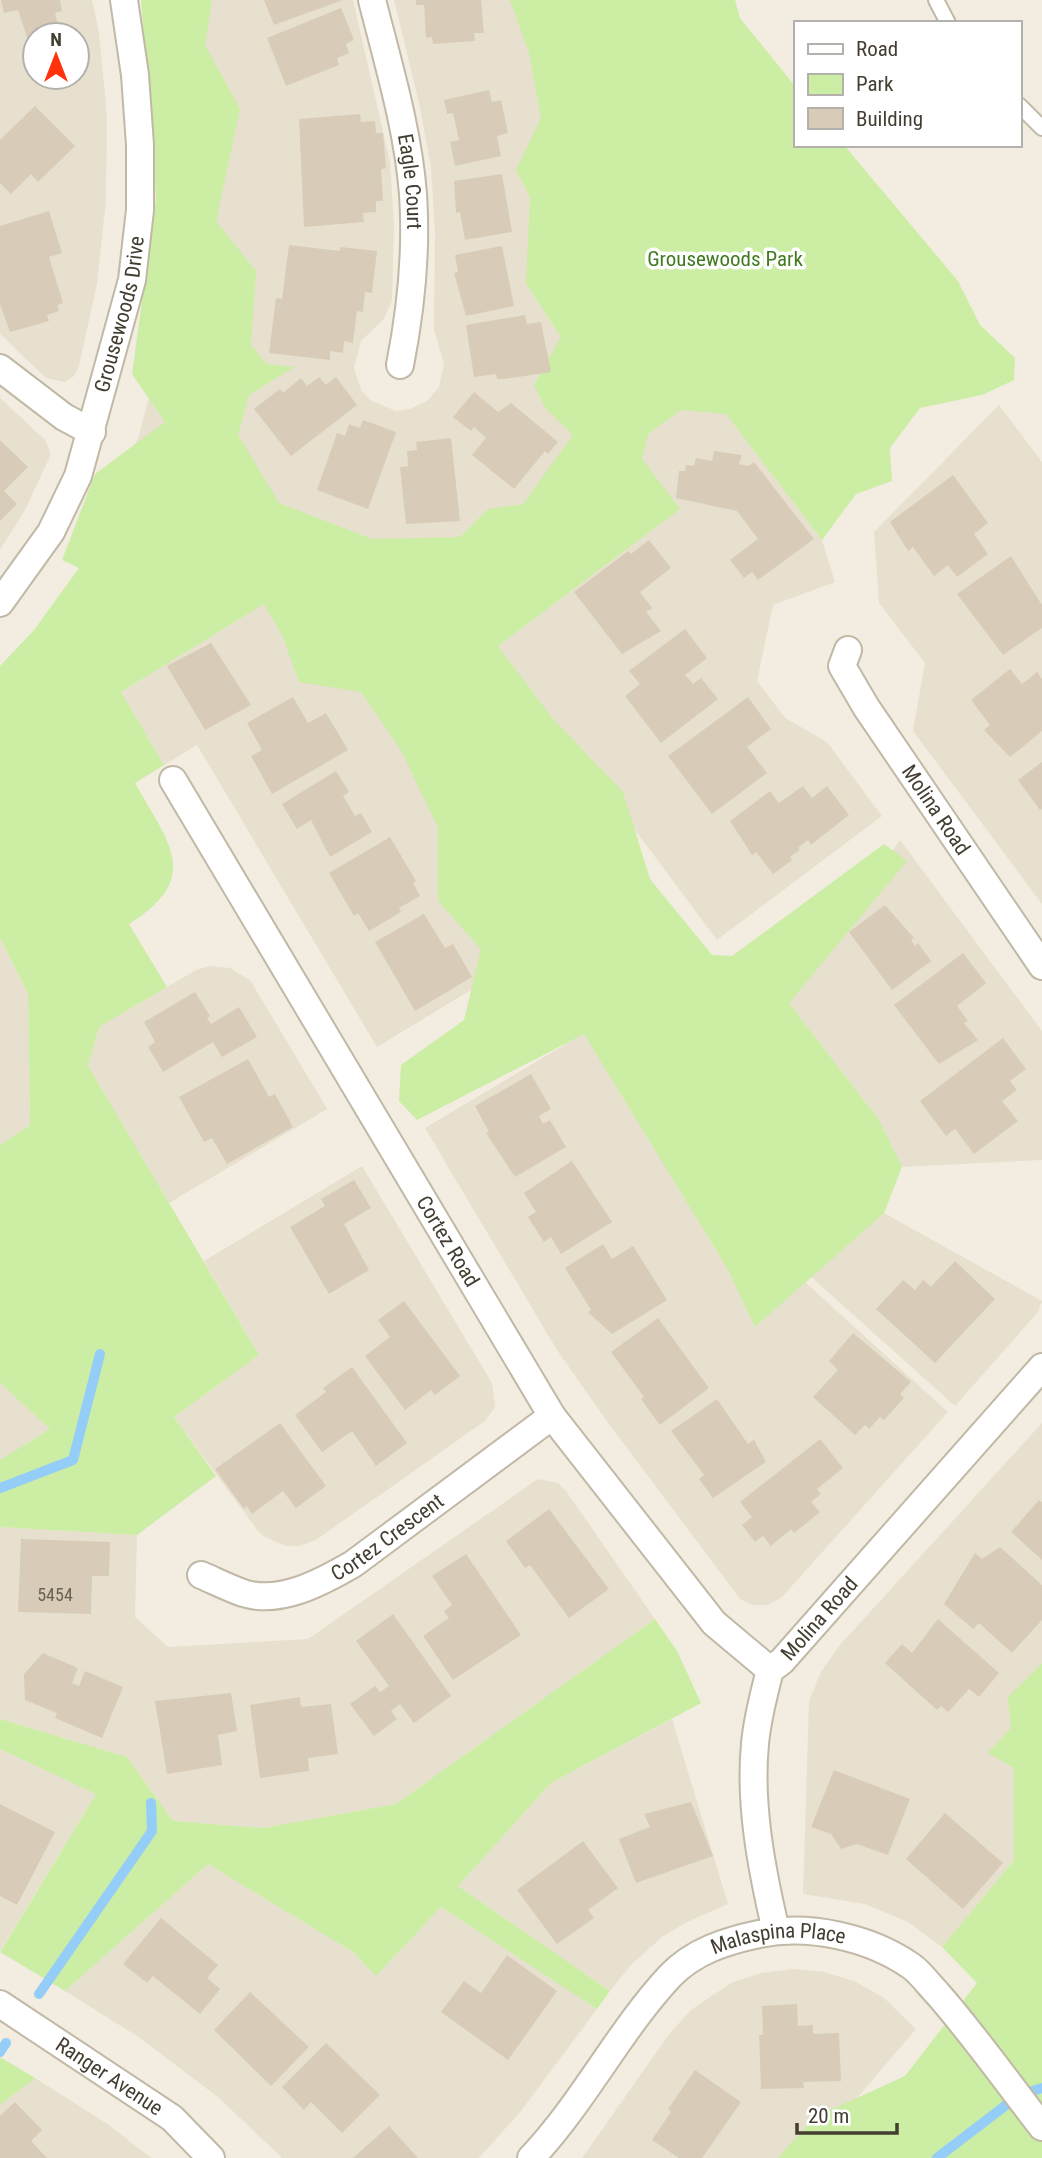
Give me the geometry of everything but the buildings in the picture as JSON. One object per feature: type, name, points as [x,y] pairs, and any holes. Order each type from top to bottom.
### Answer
[{"type":"street","name":"Grousewoods Drive","points":[[0,603],[51,531],[78,476],[132,279],[140,210],[140,145],[135,75],[124,0]]},
{"type":"street","name":"Eagle Court","points":[[372,0],[397,100],[413,192],[414,253],[410,317],[400,365]]},
{"type":"street","points":[[0,368],[64,417],[92,432]]},
{"type":"street","name":"Molina Road","points":[[848,650],[842,666],[866,707],[1042,966]]},
{"type":"street","name":"Cortez Road","points":[[173,780],[552,1416],[714,1623],[770,1670]]},
{"type":"street","name":"Molina Road","points":[[776,1931],[756,1820],[754,1781],[755,1743],[770,1670],[791,1651],[1042,1367]]},
{"type":"street","name":"Cortez Crescent","points":[[201,1575],[245,1594],[298,1591],[324,1581],[353,1564],[552,1416]]},
{"type":"street","name":"Malaspina Place","points":[[531,2158],[575,2106],[624,2035],[671,1975],[703,1951],[733,1940],[776,1931],[811,1931],[863,1942],[912,1967],[955,2014],[1042,2127]]},
{"type":"street","name":"Ranger Avenue","points":[[0,2004],[172,2118],[211,2158]]},
{"type":"lane","points":[[936,0],[947,21]]},
{"type":"lane","points":[[1021,107],[1042,128]]},
{"type":"shaded area","points":[[0,0],[92,0],[99,32],[107,116],[106,200],[97,284],[79,366],[74,376],[65,382],[46,378],[0,334]]},
{"type":"shaded area","points":[[169,0],[353,0],[390,162],[394,226],[392,300],[384,319],[361,341],[354,368],[361,390],[370,400],[396,411],[410,409],[427,401],[439,387],[444,364],[434,330],[435,231],[431,167],[419,103],[394,0],[590,0],[594,424],[500,580],[118,493],[139,435],[164,341]]},
{"type":"shaded area","points":[[708,390],[822,540],[835,582],[773,605],[757,681],[785,718],[827,742],[882,816],[717,940],[498,646],[679,509],[632,446]]},
{"type":"shaded area","points":[[0,398],[45,440],[51,454],[25,510],[0,550]]},
{"type":"shaded area","points":[[999,405],[1042,462],[1042,904],[913,731],[925,663],[879,603],[874,532]]},
{"type":"shaded area","points":[[277,596],[354,651],[535,951],[377,1047],[197,745],[164,765],[121,692]]},
{"type":"shaded area","points":[[900,840],[1042,1031],[1042,1160],[902,1167],[879,1120],[789,1003]]},
{"type":"shaded area","points":[[0,938],[28,994],[30,1125],[0,1145]]},
{"type":"shaded area","points":[[210,966],[230,968],[250,980],[327,1109],[169,1203],[88,1066],[99,1027],[196,970]]},
{"type":"shaded area","points":[[584,1033],[727,1268],[755,1326],[805,1282],[948,1412],[782,1597],[768,1605],[752,1605],[740,1599],[606,1420],[557,1350],[425,1128]]},
{"type":"shaded area","points":[[362,1166],[492,1383],[495,1407],[485,1421],[316,1540],[299,1546],[286,1546],[258,1531],[174,1417],[259,1355],[204,1261]]},
{"type":"shaded area","points":[[884,1213],[1042,1301],[1038,1312],[955,1406],[810,1276]]},
{"type":"shaded area","points":[[0,1383],[50,1429],[0,1460]]},
{"type":"shaded area","points":[[1042,1423],[1042,1826],[942,1947],[908,1922],[865,1904],[803,1894],[809,1701],[821,1672],[839,1646]]},
{"type":"shaded area","points":[[538,1479],[558,1483],[566,1491],[655,1619],[396,1804],[263,1828],[173,1821],[127,1757],[0,1719],[0,1527],[137,1535],[135,1617],[168,1647],[308,1639]]},
{"type":"shaded area","points":[[672,1719],[728,1904],[685,1923],[662,1937],[630,1966],[610,1991],[458,1886],[551,1783]]},
{"type":"shaded area","points":[[0,1749],[96,1794],[0,1951]]},
{"type":"shaded area","points":[[208,1864],[353,1952],[376,1976],[441,1907],[597,2009],[521,2111],[479,2158],[282,2158],[219,2098],[140,2038],[65,1991]]},
{"type":"shaded area","points":[[793,1969],[825,1972],[856,1982],[884,1998],[916,2029],[817,2145],[810,2158],[582,2158],[670,2033],[691,2010],[731,1983],[761,1973]]},
{"type":"shaded area","points":[[35,2078],[109,2125],[151,2158],[0,2158],[0,2105]]},
{"type":"green space","name":"Grousewoods Park","points":[[141,0],[212,0],[205,45],[240,109],[216,221],[256,271],[251,345],[267,364],[294,367],[249,395],[238,435],[279,503],[372,539],[460,537],[488,509],[523,504],[573,435],[546,409],[534,385],[561,337],[526,284],[530,197],[516,170],[541,118],[529,53],[510,0],[735,0],[740,18],[794,85],[794,147],[846,147],[958,281],[980,325],[1015,358],[1014,380],[982,395],[920,408],[890,448],[892,481],[856,494],[822,540],[726,414],[681,410],[648,434],[642,459],[680,509],[498,646],[553,719],[623,792],[650,879],[712,955],[732,956],[884,844],[907,861],[789,1003],[879,1120],[902,1167],[884,1213],[755,1327],[727,1268],[584,1034],[417,1120],[399,1101],[401,1065],[464,1020],[481,949],[438,901],[438,828],[401,750],[361,692],[299,682],[283,637],[264,604],[121,692],[164,765],[135,783],[168,842],[172,875],[166,891],[152,907],[129,924],[167,987],[99,1027],[88,1066],[259,1355],[174,1417],[216,1476],[137,1535],[0,1527],[0,1460],[50,1429],[0,1383],[0,1145],[30,1125],[28,994],[0,938],[0,666],[34,630],[79,568],[62,560],[95,474],[165,422],[132,374],[156,199]]},
{"type":"green space","points":[[655,1619],[677,1651],[701,1703],[551,1783],[458,1886],[610,1991],[597,2009],[441,1907],[376,1976],[353,1952],[208,1864],[65,1991],[0,1952],[96,1794],[0,1749],[0,1719],[127,1757],[173,1821],[263,1828],[396,1804]]},
{"type":"green space","points":[[1042,1663],[1042,2158],[778,2158],[815,2117],[905,2076],[977,1983],[942,1947],[1014,1860],[1014,1768],[988,1753],[1011,1728],[1008,1697]]},
{"type":"green space","points":[[0,2057],[35,2078],[0,2105]]},
{"type":"waterway","points":[[0,1488],[73,1460],[100,1354]]},
{"type":"waterway","points":[[39,1994],[152,1831],[151,1803]]},
{"type":"waterway","points":[[0,2052],[6,2043]]},
{"type":"waterway","points":[[937,2158],[1018,2096],[1042,2088]]}]
